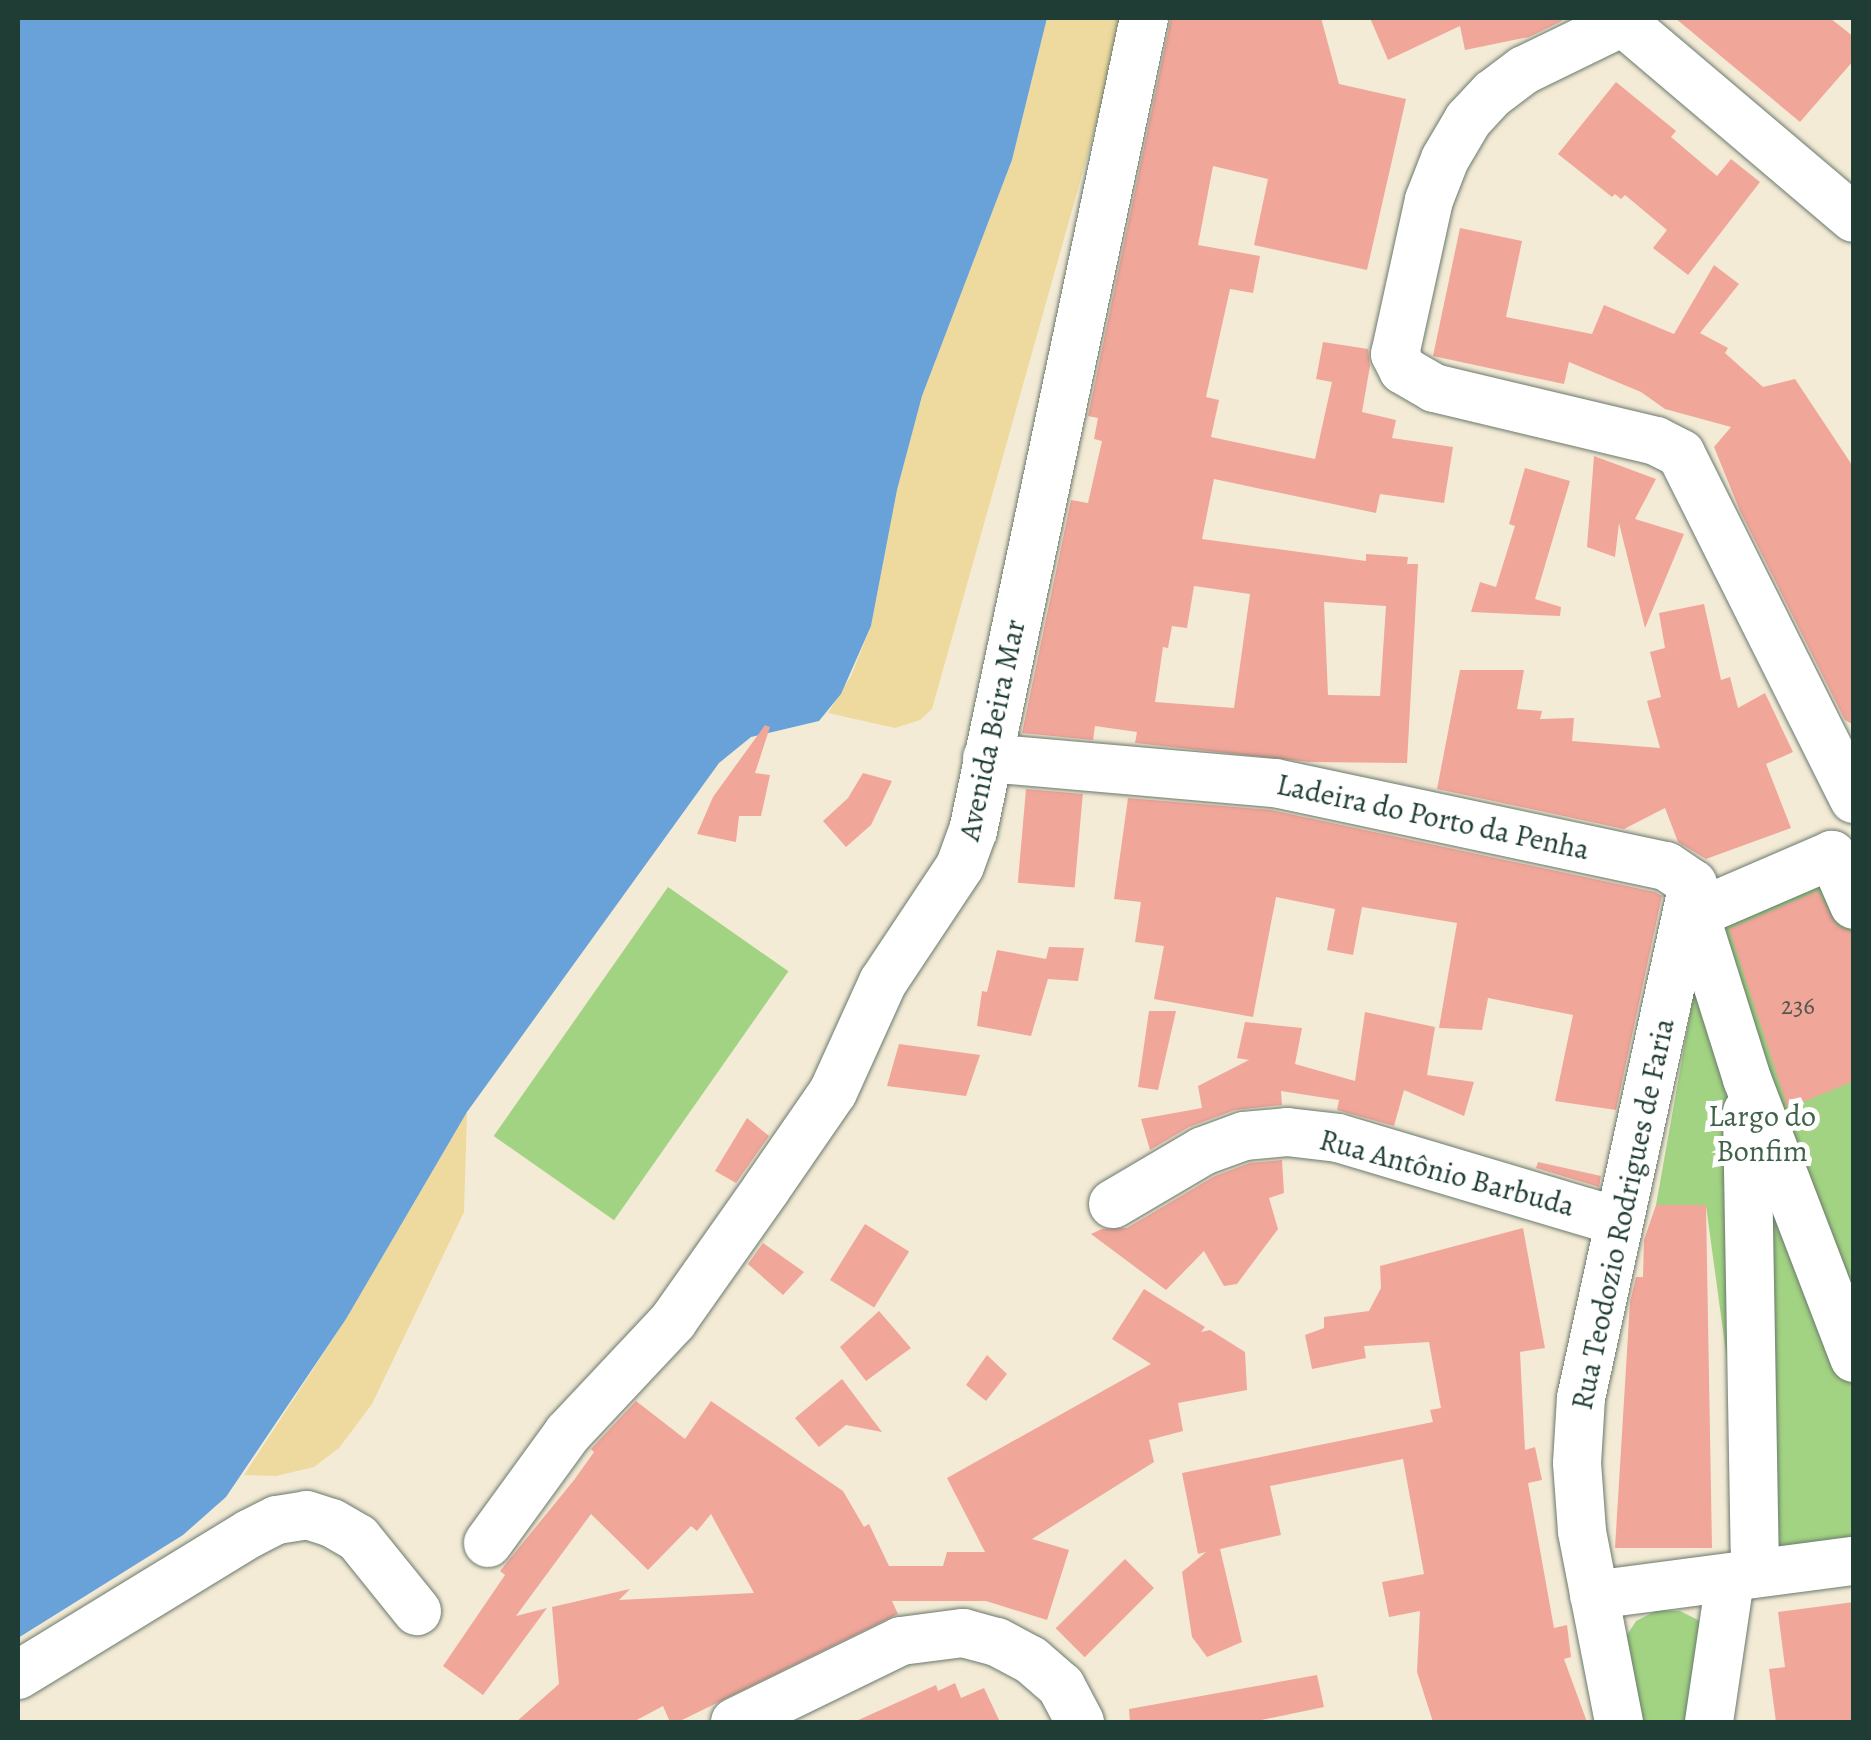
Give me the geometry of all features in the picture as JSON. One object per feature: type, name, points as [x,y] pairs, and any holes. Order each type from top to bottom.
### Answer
[{"type":"street","name":"Avenida Beira Mar","points":[[488,1543],[568,1433],[673,1321],[832,1092],[884,982],[960,866],[973,832],[1144,18]]},
{"type":"street","points":[[1854,218],[1620,20],[1524,70],[1493,92],[1468,120],[1445,159],[1428,200],[1395,354],[1402,370],[1434,388],[1656,441],[1681,454],[1854,799]]},
{"type":"street","name":"Ladeira do Porto da Penha","points":[[988,758],[1275,784],[1666,866],[1693,884]]},
{"type":"street","points":[[1693,884],[1799,842],[1854,807]]},
{"type":"street","points":[[1854,906],[1832,855],[1695,914],[1747,1079],[1854,1358]]},
{"type":"street","name":"Rua Teodozio Rodrigues de Faria","points":[[1619,1722],[1582,1531],[1577,1463],[1581,1398],[1693,884]]},
{"type":"street","points":[[1709,1722],[1743,1564],[1747,1079]]},
{"type":"street","name":"Rua Antônio Barbuda","points":[[1113,1204],[1204,1151],[1244,1136],[1287,1132],[1338,1138],[1617,1221]]},
{"type":"street","points":[[18,1675],[250,1534],[278,1520],[307,1515],[358,1538],[416,1611]]},
{"type":"street","points":[[1594,1595],[1743,1564],[1854,1561]]},
{"type":"street","points":[[735,1722],[901,1641],[963,1633],[997,1642],[1031,1660],[1061,1686],[1080,1722]]},
{"type":"green space","name":"Largo do Bonfim","points":[[1854,852],[1853,1537],[1753,1550],[1706,1206],[1656,1205],[1710,902]]},
{"type":"green space","points":[[668,887],[788,971],[614,1220],[494,1136]]},
{"type":"green space","points":[[1658,1610],[1680,1611],[1700,1621],[1697,1722],[1637,1722],[1624,1651],[1627,1635],[1636,1621]]},
{"type":"sand","points":[[1047,18],[1126,18],[932,709],[920,720],[895,728],[828,713],[851,676],[871,626],[897,490],[922,396],[1012,160]]},
{"type":"sand","points":[[467,1112],[464,1212],[372,1404],[339,1448],[314,1467],[276,1476],[244,1475],[346,1319]]},
{"type":"water","points":[[18,18],[1047,18],[1012,160],[922,396],[897,490],[871,626],[841,694],[819,721],[751,737],[719,763],[467,1112],[346,1319],[226,1497],[183,1535],[18,1638]]},
{"type":"building","points":[[1171,18],[1321,18],[1339,84],[1406,99],[1367,270],[1254,245],[1268,179],[1213,166],[1198,245],[1260,256],[1253,293],[1230,289],[1206,397],[1219,400],[1211,437],[1315,459],[1332,382],[1316,379],[1323,342],[1368,349],[1370,366],[1362,412],[1396,420],[1392,438],[1453,447],[1444,503],[1380,494],[1376,513],[1214,479],[1202,539],[1366,561],[1366,554],[1408,557],[1407,564],[1418,564],[1407,763],[1309,762],[1135,743],[1137,732],[1095,726],[1093,740],[1022,733],[1071,500],[1088,503],[1102,441],[1094,439],[1098,418],[1088,416]],"holes":[[[1194,586],[1250,594],[1234,708],[1155,702],[1163,647],[1168,648],[1172,626],[1187,628]],[[1324,602],[1386,606],[1380,696],[1328,695]]]},
{"type":"building","points":[[1370,18],[1562,21],[1529,37],[1465,50],[1460,26],[1388,60]]},
{"type":"building","points":[[1675,18],[1830,18],[1854,37],[1854,60],[1800,122]]},
{"type":"building","points":[[1616,82],[1676,131],[1671,137],[1717,176],[1731,159],[1760,182],[1688,275],[1653,248],[1667,230],[1625,195],[1621,199],[1615,194],[1612,197],[1558,154]]},
{"type":"building","points":[[1460,228],[1522,241],[1506,317],[1592,334],[1604,305],[1674,334],[1714,265],[1739,284],[1700,333],[1728,348],[1725,353],[1763,387],[1795,379],[1854,468],[1854,725],[1845,720],[1740,511],[1714,447],[1731,427],[1665,409],[1641,392],[1569,362],[1564,384],[1433,356]]},
{"type":"building","points":[[1594,456],[1656,479],[1635,519],[1684,534],[1645,628],[1619,523],[1615,557],[1587,547]]},
{"type":"building","points":[[1525,468],[1570,481],[1535,599],[1561,607],[1560,616],[1471,612],[1480,582],[1496,587],[1515,526],[1509,524]]},
{"type":"building","points":[[1704,604],[1721,680],[1730,677],[1738,708],[1765,693],[1793,752],[1766,764],[1791,828],[1706,859],[1678,842],[1665,808],[1624,829],[1437,789],[1460,670],[1524,670],[1517,709],[1542,711],[1540,719],[1574,718],[1572,741],[1660,748],[1647,701],[1661,697],[1650,652],[1665,648],[1659,613]]},
{"type":"building","points":[[765,725],[770,727],[755,773],[770,775],[761,816],[739,816],[736,842],[697,834],[713,797]]},
{"type":"building","points":[[863,773],[892,781],[871,825],[846,847],[823,821],[848,798]]},
{"type":"building","points":[[1026,789],[1083,794],[1075,888],[1018,883]]},
{"type":"building","points":[[1128,798],[1271,810],[1662,896],[1616,1110],[1555,1101],[1573,1015],[1488,998],[1482,1030],[1439,1028],[1457,923],[1362,907],[1353,955],[1327,950],[1335,909],[1276,897],[1253,1017],[1154,999],[1164,946],[1135,942],[1141,902],[1114,899]]},
{"type":"building","points":[[1818,891],[1837,926],[1854,932],[1854,1081],[1788,1108],[1729,929]]},
{"type":"building","points":[[1049,947],[1084,948],[1078,981],[1048,979],[1031,1036],[977,1026],[982,991],[987,992],[997,950],[1046,959]]},
{"type":"building","points":[[1149,1011],[1176,1011],[1158,1090],[1138,1087]]},
{"type":"building","points":[[1365,1012],[1435,1027],[1427,1075],[1474,1082],[1464,1116],[1404,1090],[1394,1126],[1337,1110],[1339,1100],[1281,1091],[1282,1105],[1235,1110],[1189,1127],[1150,1150],[1141,1119],[1202,1108],[1198,1086],[1249,1060],[1237,1058],[1245,1022],[1302,1028],[1295,1064],[1355,1081]]},
{"type":"building","points":[[899,1044],[980,1055],[966,1096],[887,1086]]},
{"type":"building","points":[[747,1118],[769,1136],[736,1183],[715,1171]]},
{"type":"building","points":[[1282,1160],[1284,1193],[1269,1198],[1278,1229],[1237,1284],[1224,1286],[1204,1251],[1166,1290],[1091,1234],[1102,1229],[1127,1228],[1215,1176],[1250,1163]]},
{"type":"building","points":[[1538,1162],[1601,1176],[1599,1187],[1536,1168]]},
{"type":"building","points":[[1656,1205],[1706,1205],[1712,1548],[1615,1548],[1630,1302],[1636,1277],[1643,1277],[1644,1240]]},
{"type":"building","points":[[865,1224],[909,1252],[874,1308],[830,1280]]},
{"type":"building","points":[[1523,1228],[1545,1348],[1520,1352],[1525,1450],[1535,1447],[1542,1480],[1528,1483],[1554,1628],[1567,1625],[1571,1657],[1564,1659],[1587,1722],[1433,1722],[1417,1672],[1420,1611],[1389,1617],[1382,1582],[1424,1574],[1403,1459],[1270,1486],[1281,1535],[1220,1549],[1242,1642],[1207,1657],[1192,1637],[1182,1572],[1206,1552],[1198,1554],[1182,1473],[1433,1422],[1430,1410],[1441,1408],[1429,1342],[1364,1346],[1366,1358],[1312,1369],[1305,1335],[1324,1328],[1324,1317],[1369,1311],[1381,1288],[1380,1266]]},
{"type":"building","points":[[763,1243],[804,1272],[783,1295],[748,1264]]},
{"type":"building","points":[[1144,1289],[1205,1327],[1201,1332],[1210,1330],[1245,1352],[1247,1390],[1178,1403],[1183,1431],[1149,1440],[1154,1462],[1032,1539],[1069,1550],[1047,1620],[986,1601],[892,1601],[898,1614],[678,1722],[670,1722],[663,1706],[633,1722],[516,1722],[559,1684],[552,1607],[630,1589],[619,1600],[754,1593],[711,1514],[697,1531],[691,1526],[648,1570],[591,1514],[516,1616],[547,1608],[483,1695],[443,1666],[505,1575],[500,1571],[574,1480],[594,1452],[591,1449],[636,1401],[685,1439],[711,1401],[843,1491],[864,1527],[869,1524],[889,1566],[943,1566],[947,1552],[985,1552],[947,1478],[1151,1364],[1112,1339]]},
{"type":"building","points":[[879,1311],[911,1348],[866,1381],[840,1347]]},
{"type":"building","points":[[987,1355],[1007,1374],[986,1401],[966,1385]]},
{"type":"building","points":[[842,1379],[882,1432],[846,1425],[819,1447],[795,1418]]},
{"type":"building","points":[[1125,1559],[1154,1588],[1085,1657],[1056,1628]]},
{"type":"building","points":[[1854,1602],[1854,1722],[1776,1722],[1769,1669],[1785,1667],[1778,1612]]},
{"type":"building","points":[[1317,1675],[1324,1707],[1252,1722],[1130,1722],[1129,1709]]},
{"type":"building","points":[[955,1683],[961,1698],[984,1688],[1000,1722],[854,1722],[936,1685],[938,1691]]}]
